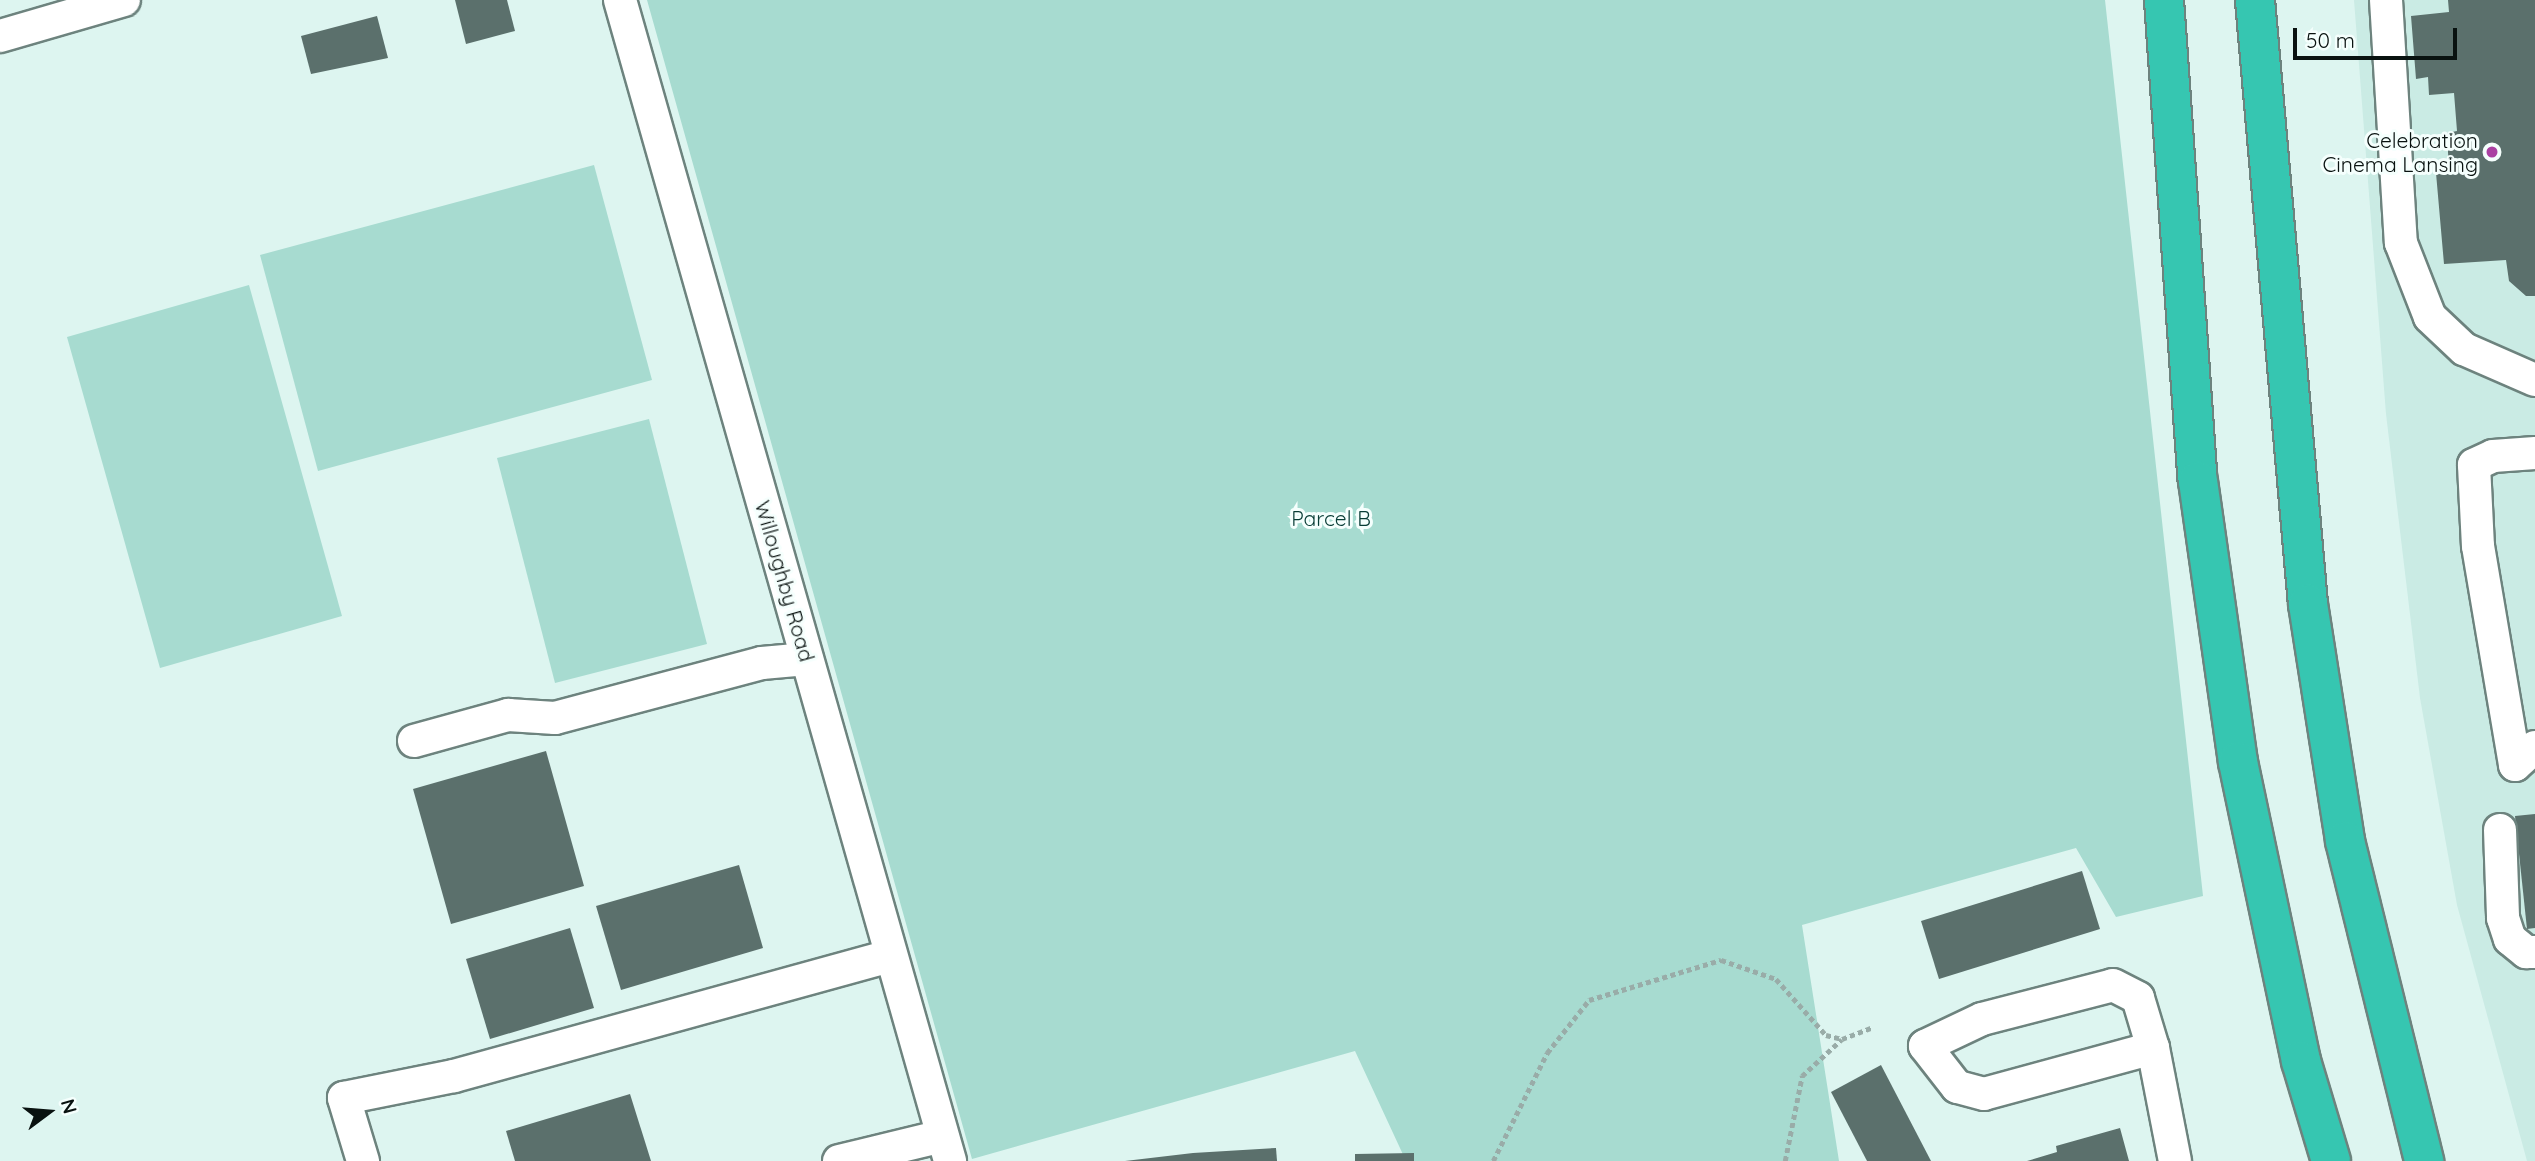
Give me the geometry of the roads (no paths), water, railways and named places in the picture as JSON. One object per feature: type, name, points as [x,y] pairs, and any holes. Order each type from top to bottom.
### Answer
[{"type":"highway","points":[[2164,0],[2198,481],[2238,762],[2301,1061],[2331,1161]]},
{"type":"highway","points":[[2255,0],[2308,604],[2345,841],[2424,1161]]},
{"type":"street","points":[[0,36],[124,0]]},
{"type":"street","name":"Willoughby Road","points":[[620,0],[946,1148]]},
{"type":"street","points":[[2386,0],[2401,243],[2410,268],[2430,317],[2464,349],[2535,380]]},
{"type":"street","points":[[2535,453],[2493,456],[2474,465],[2478,546],[2515,765],[2535,747]]},
{"type":"street","points":[[414,741],[508,715],[555,718],[762,663],[807,659]]},
{"type":"street","points":[[2500,830],[2503,918],[2510,939],[2526,952],[2535,952]]},
{"type":"street","points":[[363,1161],[344,1098],[454,1076],[891,956]]},
{"type":"street","points":[[2153,1048],[1983,1094],[1957,1087],[1925,1046],[1982,1019],[2113,985],[2138,998],[2153,1048],[2175,1161]]},
{"type":"street","points":[[839,1161],[946,1148]]},
{"type":"place","name":"Celebration Cinema Lansing","points":[[2492,152]]},
{"type":"park label","name":"Parcel B","points":[[1331,518]]}]
